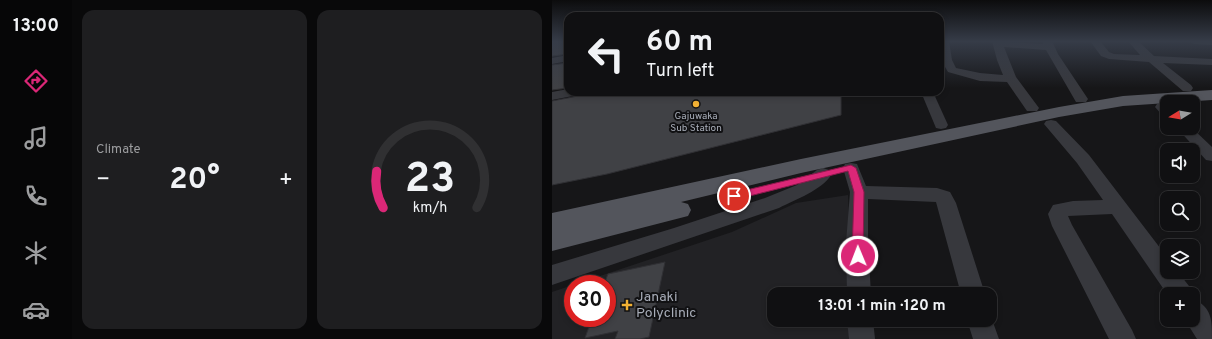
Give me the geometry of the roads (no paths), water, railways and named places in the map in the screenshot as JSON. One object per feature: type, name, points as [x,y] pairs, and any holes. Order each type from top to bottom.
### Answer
[{"type":"main road","points":[[552,223],[809,165],[1059,112],[1122,101],[1212,95]]},
{"type":"main road","points":[[1200,105],[1212,104]]},
{"type":"main road","points":[[552,240],[823,174],[1051,124],[1094,116],[1160,109]]},
{"type":"street","points":[[946,57],[952,70],[980,77],[1011,79]]},
{"type":"street","points":[[1001,57],[1011,79],[1032,108]]},
{"type":"street","points":[[1056,57],[1081,99]]},
{"type":"street","points":[[1121,57],[1212,62]]},
{"type":"street","points":[[1150,57],[1187,88]]},
{"type":"street","points":[[552,61],[564,59]]},
{"type":"street","points":[[552,96],[564,94]]},
{"type":"street","points":[[929,96],[941,125]]},
{"type":"street","points":[[1051,124],[1083,159],[1176,287]]},
{"type":"street","points":[[1191,135],[1212,156]]},
{"type":"street","points":[[851,168],[859,192],[857,243],[859,287]]},
{"type":"street","points":[[552,275],[689,232],[765,205],[802,189],[823,174]]},
{"type":"street","points":[[859,192],[925,193],[936,194],[943,197],[948,203],[971,287]]},
{"type":"street","points":[[1118,207],[1073,208],[1060,210],[1058,214],[1062,226],[1123,339]]},
{"type":"street","points":[[1200,321],[1212,338]]},
{"type":"street","points":[[861,327],[862,339]]},
{"type":"street","points":[[982,327],[986,339]]},
{"type":"place","name":"Gajuwaka Sub Station","points":[[696,104]]},
{"type":"place","name":"Janaki Polyclinic","points":[[627,305]]}]
